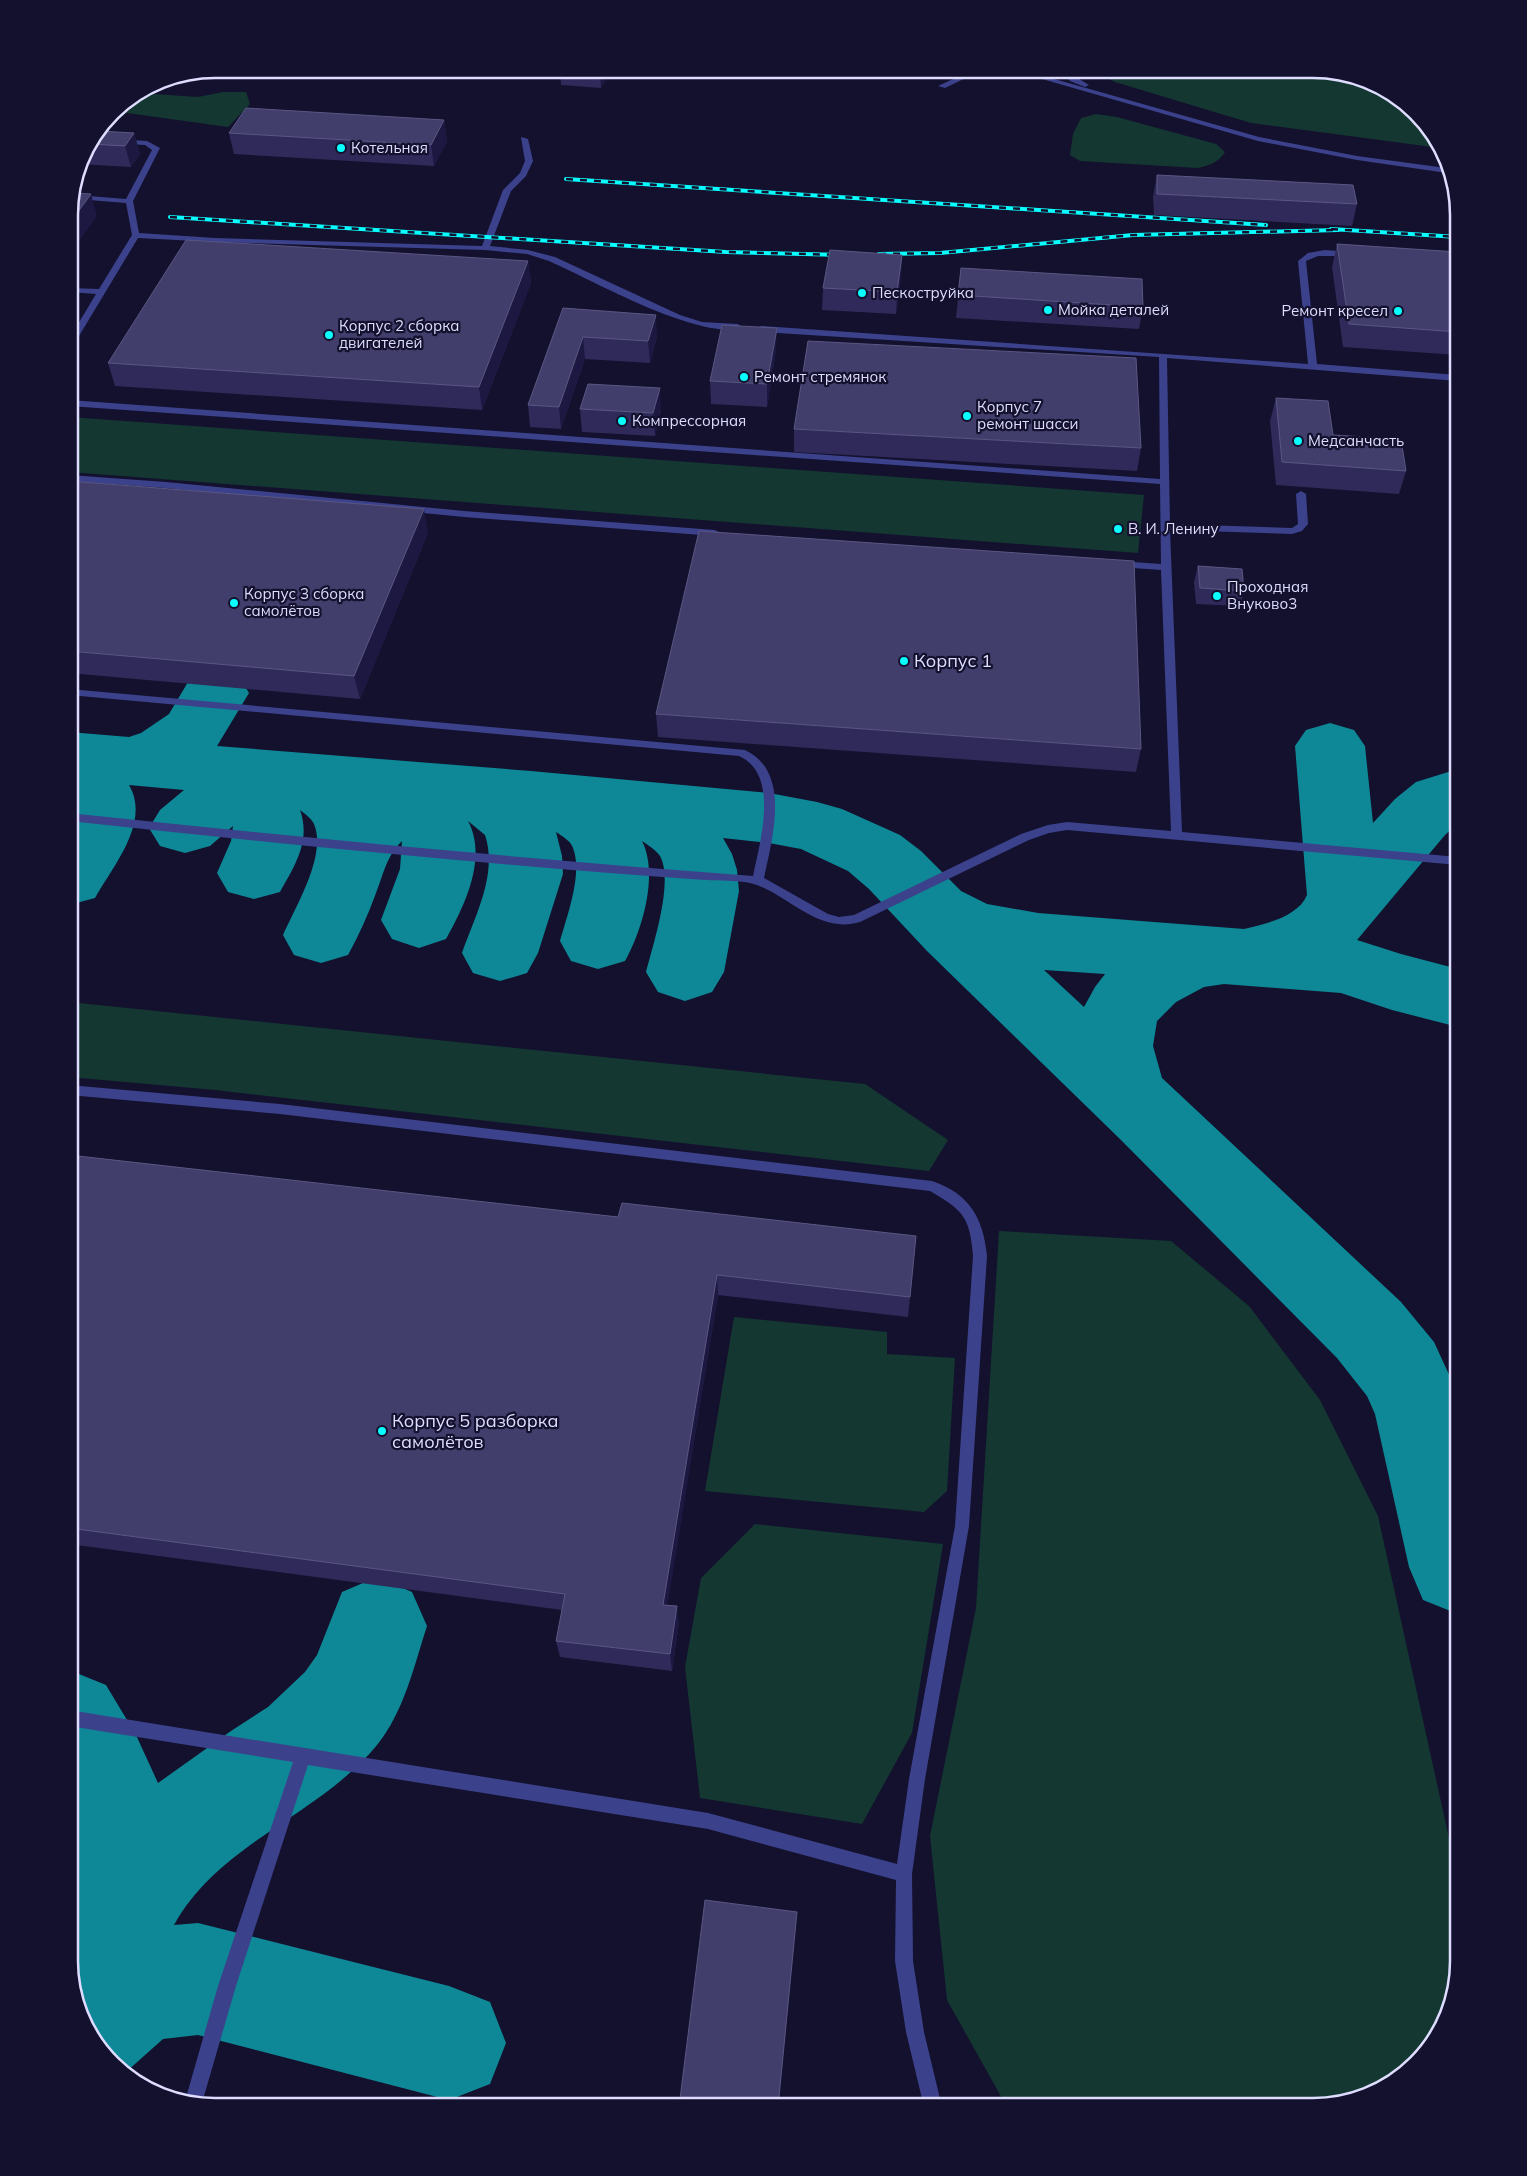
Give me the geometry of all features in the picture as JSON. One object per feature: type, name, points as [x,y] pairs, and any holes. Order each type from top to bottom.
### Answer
[{"type":"street","points":[[1042,78],[1207,126],[1286,146],[1442,170]]},
{"type":"street","points":[[1072,78],[1144,108]]},
{"type":"lane","points":[[942,86],[960,78]]},
{"type":"lane","points":[[485,248],[491,237],[507,190],[523,174],[529,161],[524,139]]},
{"type":"lane","points":[[78,331],[136,235],[129,202],[156,150],[156,148],[147,143],[100,140]]},
{"type":"lane","points":[[79,198],[129,202]]},
{"type":"lane","points":[[136,235],[234,241],[485,248],[528,252],[552,259],[677,317],[702,324],[745,328]]},
{"type":"lane","points":[[1313,366],[1302,261],[1308,255],[1316,254],[1363,255]]},
{"type":"lane","points":[[78,291],[101,292]]},
{"type":"lane","points":[[755,328],[1163,355],[1450,377]]},
{"type":"lane","points":[[1163,355],[1166,567],[1177,836]]},
{"type":"lane","points":[[78,404],[1166,482]]},
{"type":"lane","points":[[78,479],[166,484],[464,514],[722,533]]},
{"type":"lane","points":[[1166,527],[1292,531],[1299,529],[1303,524],[1301,494]]},
{"type":"lane","points":[[1107,563],[1166,567]]},
{"type":"lane","points":[[78,693],[741,753],[753,759],[767,781],[769,818],[758,880]]},
{"type":"lane","points":[[78,818],[268,838],[618,870],[758,880],[809,910],[839,921],[856,919],[916,892],[1025,837],[1048,829],[1067,826],[1450,859]]},
{"type":"lane","points":[[78,1091],[280,1110],[932,1186],[955,1200],[970,1214],[978,1230],[980,1256],[963,1516],[917,1779],[904,1874],[904,1961],[914,2032],[931,2098]]},
{"type":"lane","points":[[78,1719],[708,1820],[904,1874]]},
{"type":"lane","points":[[195,2097],[227,1986],[303,1756]]},
{"type":"green space","points":[[1108,78],[1321,78],[1339,80],[1365,88],[1396,106],[1421,131],[1431,147],[1251,123],[1115,82]]},
{"type":"green space","points":[[223,92],[246,92],[250,104],[228,127],[124,112],[150,94],[198,97]]},
{"type":"green space","points":[[1096,114],[1117,117],[1216,144],[1225,152],[1220,159],[1198,168],[1080,161],[1070,155],[1073,134],[1081,118]]},
{"type":"green space","points":[[78,418],[1144,495],[1138,553],[78,473]]},
{"type":"green space","points":[[78,1003],[865,1084],[948,1140],[929,1171],[215,1090],[78,1078]]},
{"type":"green space","points":[[999,1231],[1171,1241],[1249,1306],[1320,1400],[1378,1516],[1450,1843],[1450,1961],[1445,1997],[1431,2030],[1409,2058],[1396,2070],[1365,2088],[1348,2094],[1330,2097],[1002,2098],[947,2000],[930,1836],[976,1608]]},
{"type":"green space","points":[[734,1317],[887,1332],[887,1354],[955,1358],[947,1491],[924,1512],[705,1491]]},
{"type":"green space","points":[[755,1524],[943,1544],[912,1733],[862,1824],[700,1798],[685,1667],[701,1578]]},
{"type":"building","points":[[246,108],[444,120],[431,145],[229,133]]},
{"type":"building","points":[[106,131],[134,133],[125,146],[97,144]]},
{"type":"building","points":[[1157,175],[1353,185],[1357,204],[1157,194]]},
{"type":"building","points":[[80,193],[91,194],[78,212]]},
{"type":"building","name":"Корпус 2 сборка двигателей","points":[[186,240],[528,261],[479,387],[108,363]]},
{"type":"building","name":"Ремонт кресел","points":[[1337,244],[1450,251],[1450,331],[1349,324]]},
{"type":"building","points":[[830,250],[902,255],[897,292],[823,288]]},
{"type":"building","points":[[961,268],[1142,279],[1143,307],[958,295]]},
{"type":"building","points":[[563,308],[656,315],[648,341],[583,337],[559,407],[528,405]]},
{"type":"building","points":[[722,325],[777,328],[767,384],[710,381]]},
{"type":"building","name":"Корпус 7 ремонт шасси","points":[[808,341],[1136,358],[1141,448],[794,429]]},
{"type":"building","points":[[588,384],[660,388],[653,413],[580,409]]},
{"type":"building","points":[[1276,398],[1328,401],[1333,435],[1401,439],[1406,471],[1282,462]]},
{"type":"building","name":"Корпус 3 сборка самолётов","points":[[78,482],[424,509],[354,676],[78,652]]},
{"type":"building","name":"Корпус 1","points":[[699,531],[1134,561],[1141,749],[656,714]]},
{"type":"building","points":[[1198,566],[1242,569],[1244,591],[1200,588]]},
{"type":"building","name":"Корпус 5 разборка самолётов","points":[[78,1156],[618,1217],[622,1203],[916,1236],[910,1297],[717,1275],[663,1605],[677,1606],[670,1654],[556,1641],[565,1594],[78,1529]]},
{"type":"building","points":[[705,1900],[797,1912],[779,2098],[680,2098]]},
{"type":"taxiway","points":[[129,761],[155,754],[185,738],[196,726],[215,693]]},
{"type":"taxiway","points":[[1330,746],[1344,895],[1338,911]]},
{"type":"taxiway","points":[[78,756],[129,761]]},
{"type":"taxiway","points":[[111,765],[129,761]]},
{"type":"taxiway","points":[[129,761],[228,771],[531,795]]},
{"type":"taxiway","points":[[78,767],[85,773],[96,789],[99,798],[100,817],[88,847],[78,864]]},
{"type":"taxiway","points":[[201,771],[218,771],[235,778],[249,788]]},
{"type":"taxiway","points":[[249,788],[279,778],[298,778],[327,794],[337,803],[348,819],[353,838],[351,860],[321,935]]},
{"type":"taxiway","points":[[372,784],[386,786],[395,790],[414,803]]},
{"type":"taxiway","points":[[185,828],[212,805],[249,788]]},
{"type":"taxiway","points":[[249,788],[261,802],[269,832],[254,873]]},
{"type":"taxiway","points":[[414,803],[464,790],[504,811],[519,829],[526,856],[526,874],[500,953]]},
{"type":"taxiway","points":[[531,795],[769,818],[817,827],[874,853],[895,870],[954,931],[1132,1100]]},
{"type":"taxiway","points":[[531,795],[568,807],[589,819],[602,833],[610,848],[613,865],[612,883],[598,941]]},
{"type":"taxiway","points":[[1244,957],[1285,949],[1324,928],[1420,817],[1441,799],[1450,796]]},
{"type":"taxiway","points":[[352,857],[364,837],[378,822],[414,803]]},
{"type":"taxiway","points":[[414,803],[423,810],[434,824],[439,839],[437,869],[419,920]]},
{"type":"taxiway","points":[[619,804],[636,808],[666,821],[678,830],[696,854],[701,870],[702,891],[685,972]]},
{"type":"taxiway","points":[[939,912],[950,919],[974,928],[1038,941],[1346,965],[1392,981],[1450,996]]},
{"type":"taxiway","points":[[1132,1100],[1117,1067],[1113,1046],[1115,1026],[1122,1008],[1149,981],[1166,971],[1184,964],[1222,956]]},
{"type":"taxiway","points":[[1132,1100],[1369,1330],[1402,1371],[1421,1414],[1450,1534]]},
{"type":"taxiway","points":[[78,1737],[108,1790],[120,1828],[123,1867],[112,1927],[140,1878],[170,1840],[268,1768],[305,1744],[341,1708],[357,1685],[377,1626]]},
{"type":"taxiway","points":[[94,2025],[124,1998],[149,1986],[180,1980],[198,1979],[449,2043]]},
{"type":"railway","points":[[566,179],[1266,225]]},
{"type":"railway","points":[[170,217],[726,252],[844,255]]},
{"type":"railway","points":[[1331,229],[1450,236]]},
{"type":"railway","points":[[879,254],[940,253],[1133,235],[1338,230]]},
{"type":"place","name":"Котельная","points":[[341,148]]},
{"type":"place","name":"Пескоструйка","points":[[862,293]]},
{"type":"place","name":"Мойка деталей","points":[[1048,310]]},
{"type":"place","name":"Ремонт кресел","points":[[1398,311]]},
{"type":"place","name":"Корпус 2 сборка двигателей","points":[[329,335]]},
{"type":"place","name":"Ремонт стремянок","points":[[744,377]]},
{"type":"place","name":"Корпус 7 ремонт шасси","points":[[967,416]]},
{"type":"place","name":"Компрессорная","points":[[622,421]]},
{"type":"place","name":"Медсанчасть","points":[[1298,441]]},
{"type":"place","name":"В. И. Ленину","points":[[1118,529]]},
{"type":"place","name":"Проходная Внуково3","points":[[1217,596]]},
{"type":"place","name":"Корпус 3 сборка самолётов","points":[[234,603]]},
{"type":"place","name":"Корпус 1","points":[[904,661]]},
{"type":"place","name":"Корпус 5 разборка самолётов","points":[[382,1431]]}]
